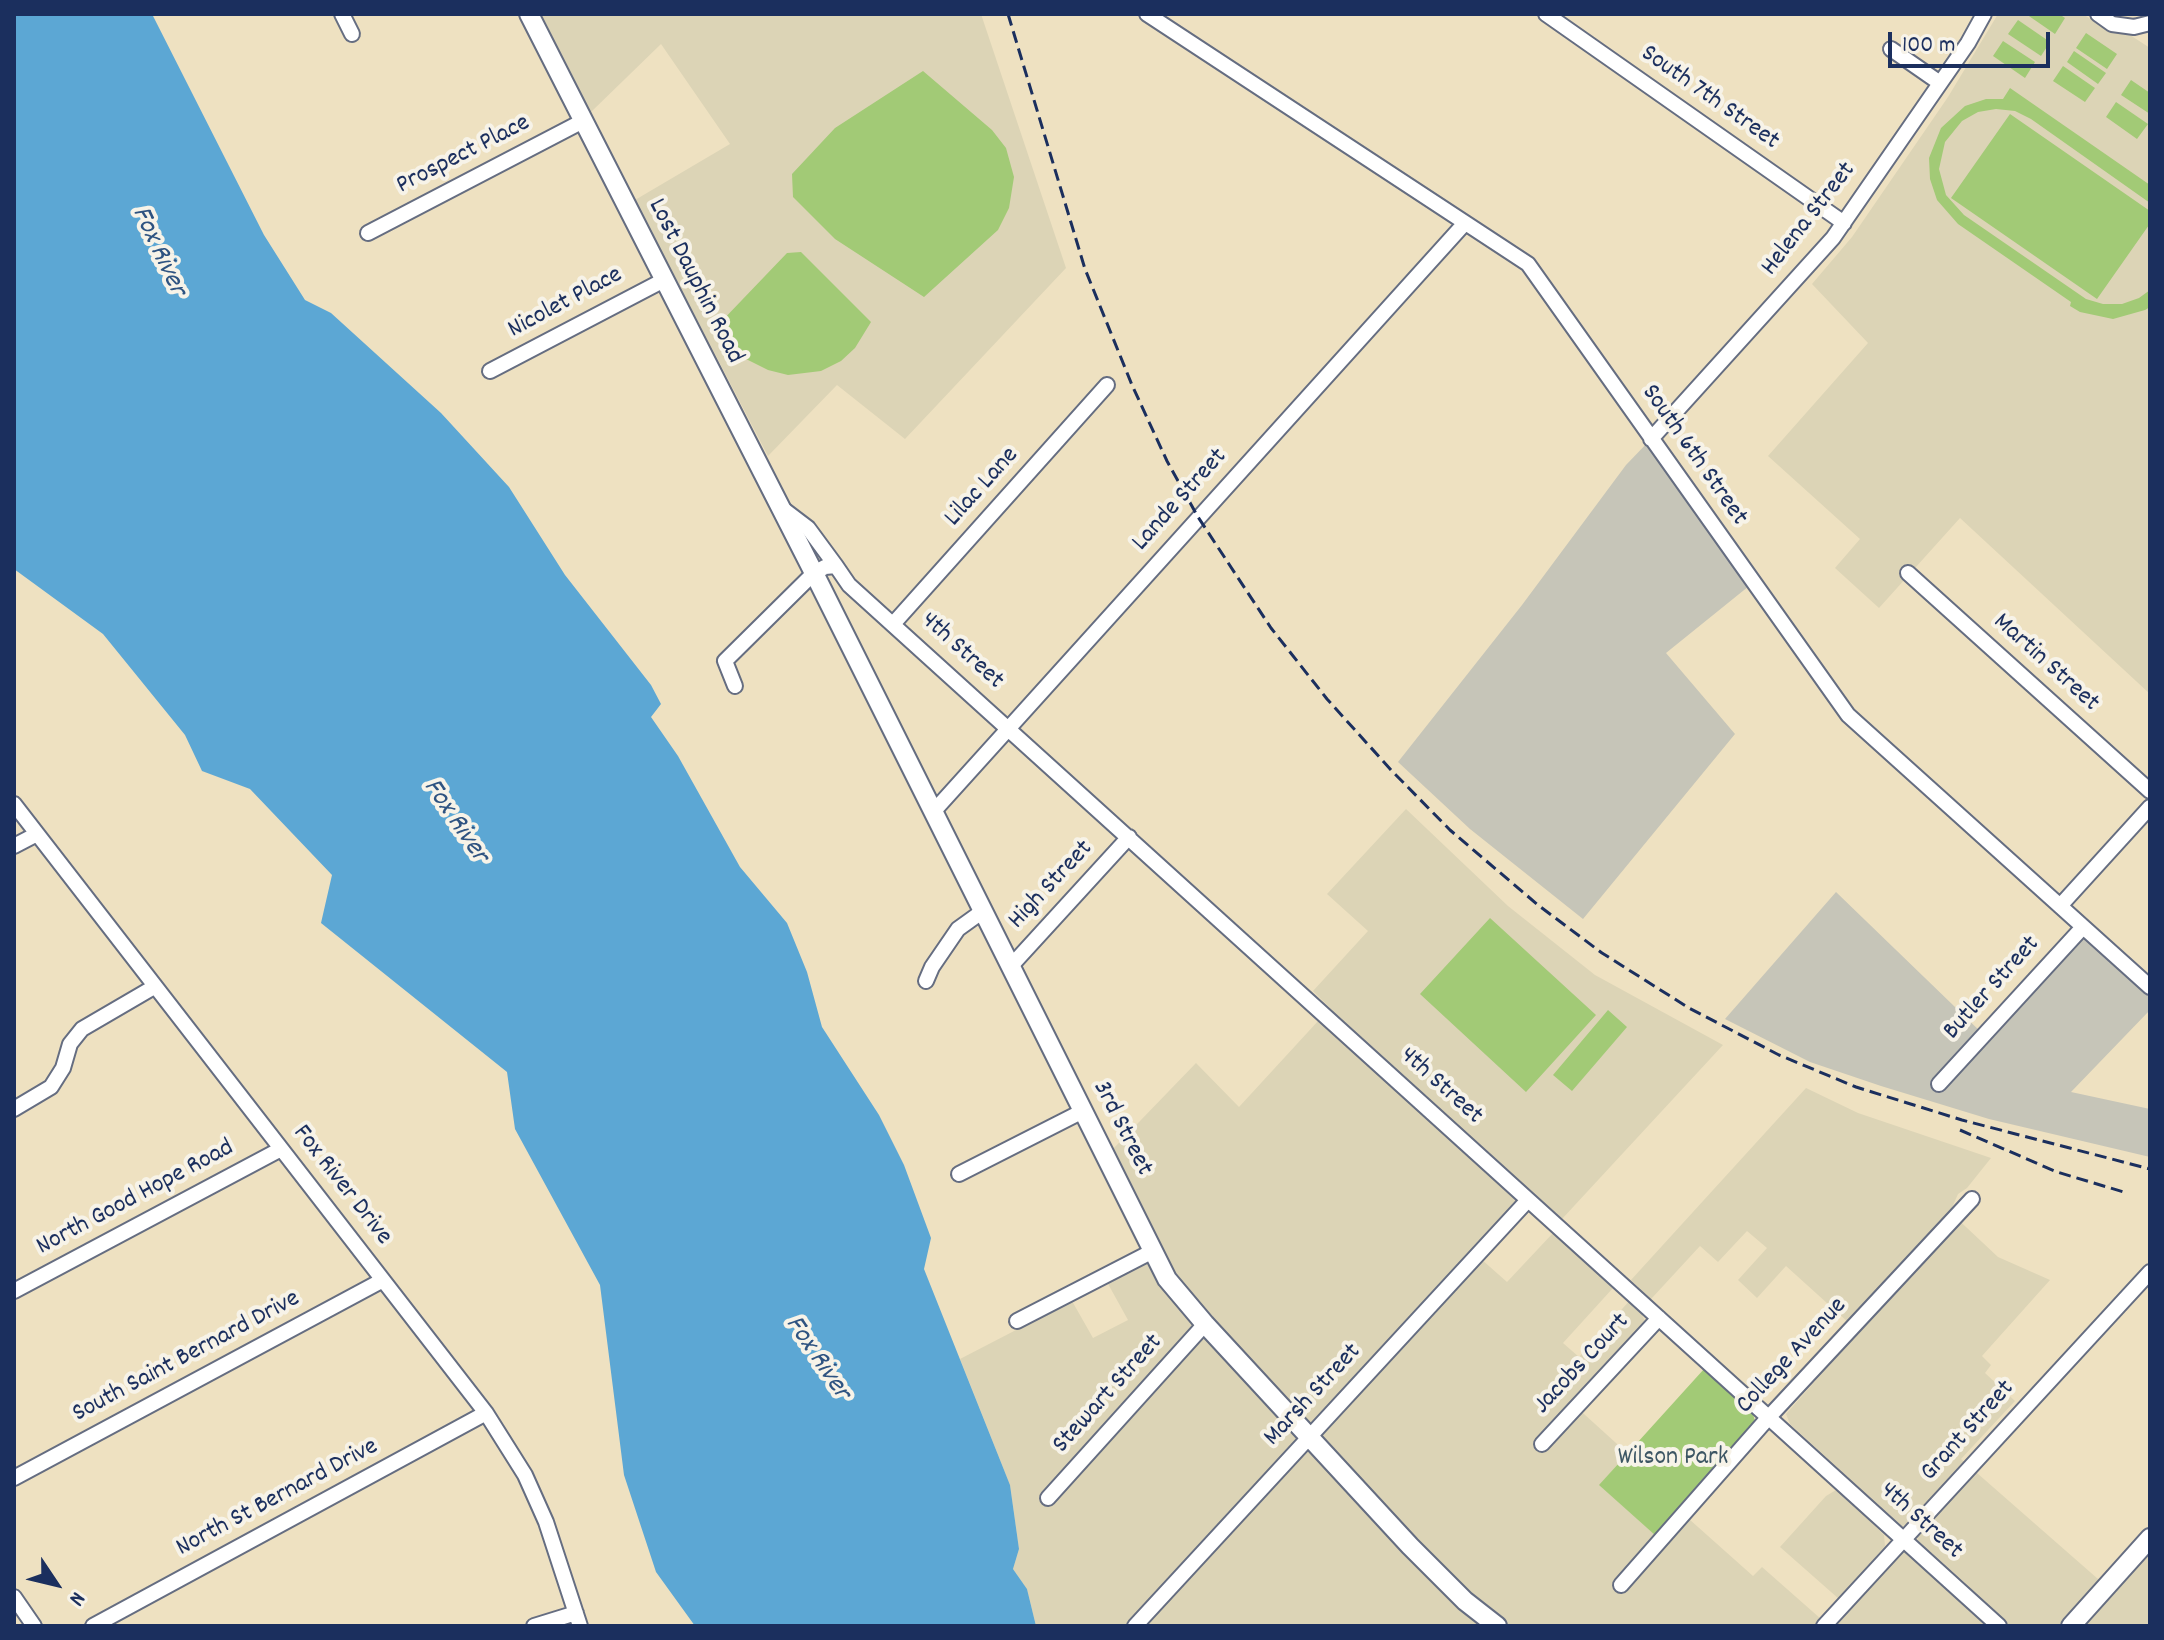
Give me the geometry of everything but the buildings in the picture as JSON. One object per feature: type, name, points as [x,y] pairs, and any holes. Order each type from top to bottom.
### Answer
[{"type":"main road","name":"Lost Dauphin Road","points":[[529,14],[814,573]]},
{"type":"main road","name":"3rd Street","points":[[814,573],[1153,1251],[1180,1296],[1439,1576],[1497,1626]]},
{"type":"main road","points":[[2071,1626],[2150,1538]]},
{"type":"street","points":[[342,14],[352,34]]},
{"type":"street","name":"South 6th Street","points":[[1147,14],[1528,264],[1848,715],[2150,987]]},
{"type":"street","name":"South 7th Street","points":[[1546,14],[1844,223]]},
{"type":"street","name":"Helena Street","points":[[1651,439],[1833,238],[1968,43],[1984,14]]},
{"type":"street","points":[[2098,14],[2112,24],[2134,27],[2150,23]]},
{"type":"street","points":[[1891,49],[1940,83]]},
{"type":"street","name":"Prospect Place","points":[[368,233],[583,121]]},
{"type":"street","name":"Lande Street","points":[[934,811],[1465,223]]},
{"type":"street","name":"Nicolet Place","points":[[490,371],[664,280]]},
{"type":"street","name":"Lilac Lane","points":[[894,623],[1107,385]]},
{"type":"street","name":"4th Street","points":[[779,506],[808,528],[849,585],[1999,1626]]},
{"type":"street","points":[[735,686],[725,661],[814,573],[836,566]]},
{"type":"street","name":"4th Street","points":[[814,573],[827,583],[849,585]]},
{"type":"street","name":"Martin Street","points":[[1908,573],[2150,791]]},
{"type":"street","name":"Fox River Drive","points":[[14,804],[486,1413],[525,1475],[546,1522],[578,1620]]},
{"type":"street","points":[[2060,906],[2150,807]]},
{"type":"street","points":[[14,846],[37,834]]},
{"type":"street","name":"High Street","points":[[1011,966],[1129,837]]},
{"type":"street","points":[[926,981],[958,929],[983,911]]},
{"type":"street","name":"Butler Street","points":[[1939,1084],[2083,927]]},
{"type":"street","points":[[14,1109],[51,1087],[63,1068],[70,1044],[82,1029],[154,987]]},
{"type":"street","points":[[959,1174],[1083,1111]]},
{"type":"street","name":"North Good Hope Road","points":[[14,1291],[281,1149]]},
{"type":"street","name":"College Avenue","points":[[1621,1585],[1768,1418],[1972,1199]]},
{"type":"street","name":"Marsh Street","points":[[1135,1626],[1528,1200]]},
{"type":"street","points":[[1017,1321],[1153,1251]]},
{"type":"street","name":"Grant Street","points":[[1824,1626],[2150,1272]]},
{"type":"street","name":"South Saint Bernard Drive","points":[[14,1478],[383,1280]]},
{"type":"street","name":"Jacobs Court","points":[[1542,1444],[1659,1318]]},
{"type":"street","name":"Stewart Street","points":[[1048,1498],[1205,1324]]},
{"type":"street","name":"North St Bernard Drive","points":[[93,1626],[486,1413]]},
{"type":"street","points":[[14,1597],[34,1626]]},
{"type":"street","points":[[534,1626],[578,1620]]},
{"type":"shaded area","points":[[541,14],[981,14],[1066,268],[905,439],[837,385],[768,456],[635,200],[730,144],[661,44],[591,112]]},
{"type":"shaded area","points":[[1998,14],[2083,14],[2109,32],[2130,35],[2150,48],[2150,694],[1960,518],[1879,608],[1835,568],[1860,539],[1768,456],[1868,343],[1812,284],[1852,237],[1948,97]]},
{"type":"shaded area","points":[[1651,439],[1754,582],[1666,653],[1735,734],[1583,919],[1470,829],[1398,762],[1522,605],[1626,465]]},
{"type":"shaded area","points":[[1406,809],[1508,906],[1595,975],[1723,1045],[1562,1219],[1528,1188],[1472,1251],[1507,1282],[1553,1233],[1613,1288],[1563,1343],[1579,1357],[1640,1289],[1631,1280],[1806,1088],[1858,1113],[1991,1158],[1967,1188],[1958,1194],[1950,1212],[1998,1257],[2050,1280],[1982,1356],[1991,1365],[1985,1373],[2015,1401],[1961,1459],[2106,1586],[2150,1538],[2150,1626],[1837,1626],[1904,1539],[1971,1588],[1918,1544],[1917,1536],[1933,1523],[1916,1508],[1901,1527],[1883,1509],[1871,1522],[1884,1535],[1885,1546],[1839,1599],[1780,1547],[1826,1496],[1848,1477],[1790,1424],[1786,1414],[1859,1332],[1786,1266],[1757,1298],[1738,1280],[1767,1248],[1747,1231],[1718,1262],[1700,1246],[1640,1311],[1646,1323],[1573,1404],[1627,1453],[1600,1485],[1665,1544],[1689,1519],[1753,1576],[1762,1567],[1821,1619],[1814,1626],[1036,1626],[1027,1589],[1013,1569],[1019,1549],[1010,1485],[960,1359],[1072,1301],[1093,1338],[1128,1320],[1107,1282],[1162,1252],[1112,1150],[1196,1063],[1239,1107],[1330,1008],[1313,991],[1368,931],[1327,894]]},
{"type":"shaded area","points":[[1836,892],[1984,1035],[2083,927],[2150,987],[2150,1010],[2071,1092],[2150,1109],[2150,1157],[1989,1119],[1881,1086],[1810,1062],[1725,1019]]},
{"type":"green space","points":[[2026,14],[2059,14],[2065,18],[2055,34]]},
{"type":"green space","points":[[2018,20],[2050,42],[2041,56],[2008,34]]},
{"type":"green space","points":[[2086,33],[2117,54],[2107,69],[2076,48]]},
{"type":"green space","points":[[2003,41],[2035,62],[2025,78],[1993,56]]},
{"type":"green space","points":[[2074,51],[2106,73],[2098,84],[2067,62]]},
{"type":"green space","points":[[2063,66],[2095,88],[2085,102],[2053,81]]},
{"type":"green space","points":[[923,71],[992,130],[1006,148],[1014,177],[1009,208],[998,230],[924,297],[835,239],[793,197],[792,174],[835,128]]},
{"type":"green space","points":[[2131,80],[2150,93],[2150,114],[2121,95]]},
{"type":"green space","points":[[2010,88],[2150,185],[2150,203],[2031,119],[2015,111],[1996,109],[1978,112],[1962,121],[1945,142],[1939,169],[1946,195],[1964,215],[2086,299],[2103,304],[2122,304],[2150,290],[2150,307],[2113,319],[2080,312],[2070,306],[2071,302],[1958,224],[1937,200],[1930,179],[1929,158],[1941,128],[1965,106],[1986,99],[2003,99]]},
{"type":"green space","points":[[2116,102],[2148,124],[2137,139],[2106,117]]},
{"type":"green space","points":[[2010,114],[2150,211],[2149,225],[2097,299],[1951,198]]},
{"type":"green space","points":[[801,252],[871,322],[855,348],[841,361],[821,371],[788,375],[768,370],[742,357],[727,340],[719,324],[787,253]]},
{"type":"green space","points":[[1490,918],[1596,1015],[1526,1092],[1420,994]]},
{"type":"green space","points":[[1608,1010],[1627,1027],[1572,1091],[1553,1075]]},
{"type":"green space","name":"Wilson Park","points":[[1704,1369],[1753,1414],[1755,1421],[1656,1536],[1599,1485]]},
{"type":"water","name":"Fox River","points":[[14,14],[152,14],[264,235],[305,300],[331,313],[441,413],[509,487],[565,575],[651,685],[661,704],[651,717],[678,756],[740,867],[787,923],[807,972],[822,1027],[879,1115],[904,1165],[931,1238],[924,1269],[1010,1485],[1019,1549],[1013,1569],[1027,1589],[1036,1626],[695,1626],[656,1572],[624,1475],[600,1285],[515,1129],[507,1072],[321,923],[332,875],[250,789],[202,771],[185,735],[103,634],[14,569]]},
{"type":"railway","points":[[1008,14],[1085,269],[1167,461],[1198,517],[1271,628],[1327,699],[1450,830],[1538,905],[1602,953],[1689,1008],[1779,1055],[1856,1087],[1962,1120],[2150,1169]]},
{"type":"railway","points":[[1960,1130],[2057,1172],[2127,1193]]}]
